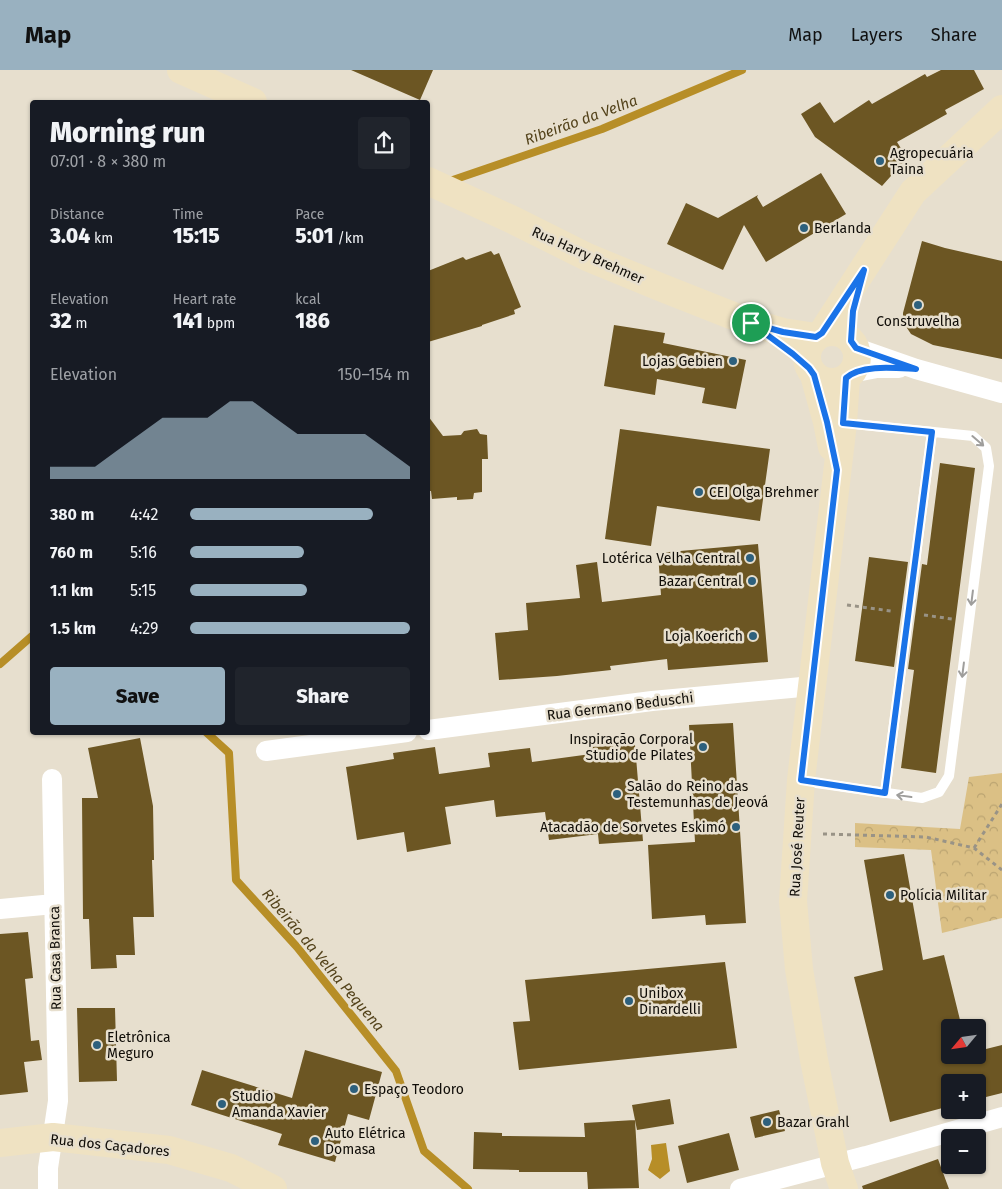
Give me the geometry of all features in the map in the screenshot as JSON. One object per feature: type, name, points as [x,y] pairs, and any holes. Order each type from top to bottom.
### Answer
[{"type":"main road","points":[[181,70],[248,100]]},
{"type":"main road","points":[[819,335],[838,332],[845,335],[851,360],[838,382],[821,380],[811,371],[806,359],[807,351],[864,270],[914,192],[1002,109]]},
{"type":"main road","name":"Rua Harry Brehmer","points":[[430,183],[513,220],[587,257],[751,323],[783,332],[819,335]]},
{"type":"main road","name":"Rua José Reuter","points":[[844,1189],[835,1176],[814,1060],[799,969],[793,900],[801,780],[837,470],[835,423],[851,360],[853,311],[864,270]]},
{"type":"main road","name":"Rua Harry Brehmer","points":[[751,323],[778,342],[811,371]]},
{"type":"main road","name":"Rua José Reuter","points":[[811,371],[835,423]]},
{"type":"main road","name":"Rua dos Caçadores","points":[[0,1143],[53,1137],[169,1150],[230,1168],[273,1189]]},
{"type":"street","points":[[851,360],[877,368],[916,369],[1002,393]]},
{"type":"street","name":"Rua Germano Beduschi","points":[[430,730],[652,701],[812,686]]},
{"type":"street","points":[[266,750],[384,735]]},
{"type":"street","name":"Rua Casa Branca","points":[[48,1189],[48,1168],[58,1101],[52,779]]},
{"type":"street","points":[[0,909],[54,904]]},
{"type":"street","points":[[740,1189],[835,1176],[866,1156],[1002,1117]]},
{"type":"lane","points":[[801,780],[922,798],[939,792],[949,776],[989,466],[986,448],[973,436],[835,423]]},
{"type":"lane","points":[[885,793],[932,432]]},
{"type":"path","points":[[974,848],[1002,804]]},
{"type":"path","points":[[798,834],[926,837],[974,848],[1002,870]]},
{"type":"green space","points":[[1002,773],[1002,918],[942,933],[931,850],[855,847],[855,823],[960,829],[969,777]]},
{"type":"shaded area","points":[[666,1143],[670,1171],[660,1179],[648,1170],[652,1159],[651,1145]]},
{"type":"building","points":[[351,70],[433,70],[420,100]]},
{"type":"building","points":[[941,70],[974,70],[984,89],[945,110],[947,114],[897,142],[907,158],[882,186],[815,137],[801,114],[820,102],[834,123],[869,100],[872,104],[925,74],[927,77]]},
{"type":"building","points":[[821,173],[846,214],[766,262],[744,225],[723,270],[667,244],[686,203],[718,218],[758,195],[757,197],[763,207]]},
{"type":"building","points":[[922,241],[1002,261],[1002,359],[933,345],[911,334],[903,322],[903,313]]},
{"type":"building","points":[[491,251],[494,255],[499,253],[521,307],[514,310],[515,314],[430,341],[430,270],[463,257],[466,260]]},
{"type":"building","points":[[614,325],[665,333],[663,343],[746,360],[736,409],[702,403],[705,388],[657,379],[655,395],[604,386]]},
{"type":"building","points":[[430,419],[443,436],[461,435],[464,431],[477,429],[480,434],[487,435],[488,459],[482,459],[482,492],[474,493],[473,499],[457,500],[457,497],[432,499]]},
{"type":"building","points":[[620,429],[770,449],[760,521],[657,506],[651,546],[605,539]]},
{"type":"building","points":[[940,463],[975,468],[936,773],[901,768],[914,670],[908,669],[922,564],[927,565]]},
{"type":"building","points":[[758,544],[768,662],[668,670],[667,659],[610,666],[611,670],[499,680],[495,633],[528,630],[526,603],[580,598],[576,565],[597,562],[602,602],[661,595],[658,553]]},
{"type":"building","points":[[869,557],[908,562],[894,667],[855,661]]},
{"type":"building","points":[[733,723],[746,923],[706,925],[705,915],[652,919],[648,845],[695,842],[689,725]]},
{"type":"building","points":[[140,738],[153,806],[154,917],[133,917],[135,955],[116,955],[117,968],[91,969],[89,919],[83,919],[82,798],[98,798],[88,748]]},
{"type":"building","points":[[635,745],[643,841],[599,844],[598,834],[549,840],[545,812],[496,817],[494,800],[445,807],[451,844],[407,852],[404,832],[357,840],[346,767],[394,759],[393,753],[435,747],[439,774],[490,767],[488,753],[530,748],[532,762],[591,754],[590,747]]},
{"type":"building","points":[[904,854],[923,960],[944,955],[960,1019],[941,1019],[941,1064],[986,1064],[986,1049],[1002,1045],[1002,1093],[986,1097],[986,1074],[941,1074],[941,1108],[890,1122],[854,977],[883,970],[864,860]]},
{"type":"building","points":[[28,932],[33,978],[25,979],[31,1041],[39,1040],[42,1060],[24,1062],[28,1092],[0,1095],[0,934]]},
{"type":"building","name":"Unibox Dinardelli","points":[[725,962],[737,1048],[519,1070],[513,1022],[530,1021],[525,980]]},
{"type":"building","name":"Eletrônica Meguro","points":[[77,1008],[115,1008],[117,1081],[79,1082]]},
{"type":"building","points":[[305,1050],[382,1072],[369,1120],[348,1114],[335,1162],[278,1145],[282,1134],[191,1105],[202,1070],[292,1098]]},
{"type":"building","points":[[670,1099],[674,1124],[637,1130],[632,1105]]},
{"type":"building","name":"Bazar Grahl","points":[[779,1110],[785,1131],[755,1138],[750,1117]]},
{"type":"building","points":[[635,1120],[639,1188],[588,1189],[587,1172],[519,1172],[519,1170],[473,1169],[474,1132],[502,1133],[502,1136],[585,1137],[584,1123]]},
{"type":"building","points":[[729,1133],[739,1170],[687,1183],[678,1146]]},
{"type":"building","points":[[938,1159],[941,1174],[944,1174],[949,1189],[863,1189],[862,1186]]},
{"type":"waterway","name":"Ribeirão da Velha","points":[[447,182],[602,129],[742,70]]},
{"type":"waterway","name":"Ribeirão da Velha","points":[[0,664],[30,638]]},
{"type":"waterway","name":"Ribeirão da Velha Pequena","points":[[209,735],[229,753],[236,880],[297,947],[396,1071],[424,1151],[468,1189]]},
{"type":"place","name":"Agropecuária Taina","points":[[880,161]]},
{"type":"place","name":"Berlanda","points":[[804,228]]},
{"type":"place","name":"Construvelha","points":[[918,305]]},
{"type":"place","name":"Lojas Gebien","points":[[733,361]]},
{"type":"place","name":"CEI Olga Brehmer","points":[[699,492]]},
{"type":"place","name":"Lotérica Velha Central","points":[[750,558]]},
{"type":"place","name":"Bazar Central","points":[[752,581]]},
{"type":"place","name":"Loja Koerich","points":[[753,636]]},
{"type":"place","name":"Inspiração Corporal Studio de Pilates","points":[[703,747]]},
{"type":"place","name":"Salão do Reino das Testemunhas de Jeová","points":[[617,794]]},
{"type":"place","name":"Atacadão de Sorvetes Eskimó","points":[[736,827]]},
{"type":"place","name":"Polícia Militar","points":[[890,895]]},
{"type":"place","name":"Unibox Dinardelli","points":[[629,1001]]},
{"type":"place","name":"Eletrônica Meguro","points":[[97,1045]]},
{"type":"place","name":"Espaço Teodoro","points":[[354,1089]]},
{"type":"place","name":"Studio Amanda Xavier","points":[[222,1104]]},
{"type":"place","name":"Bazar Grahl","points":[[767,1122]]},
{"type":"place","name":"Auto Elétrica Domasa","points":[[315,1141]]},
{"type":"route","points":[[864,270],[853,311],[851,341],[856,348],[916,369],[877,368],[851,373],[846,378],[843,423],[932,432],[885,793],[801,780],[837,470],[827,422],[814,375],[793,354],[751,323],[783,332],[816,337],[822,333],[864,270]]}]
